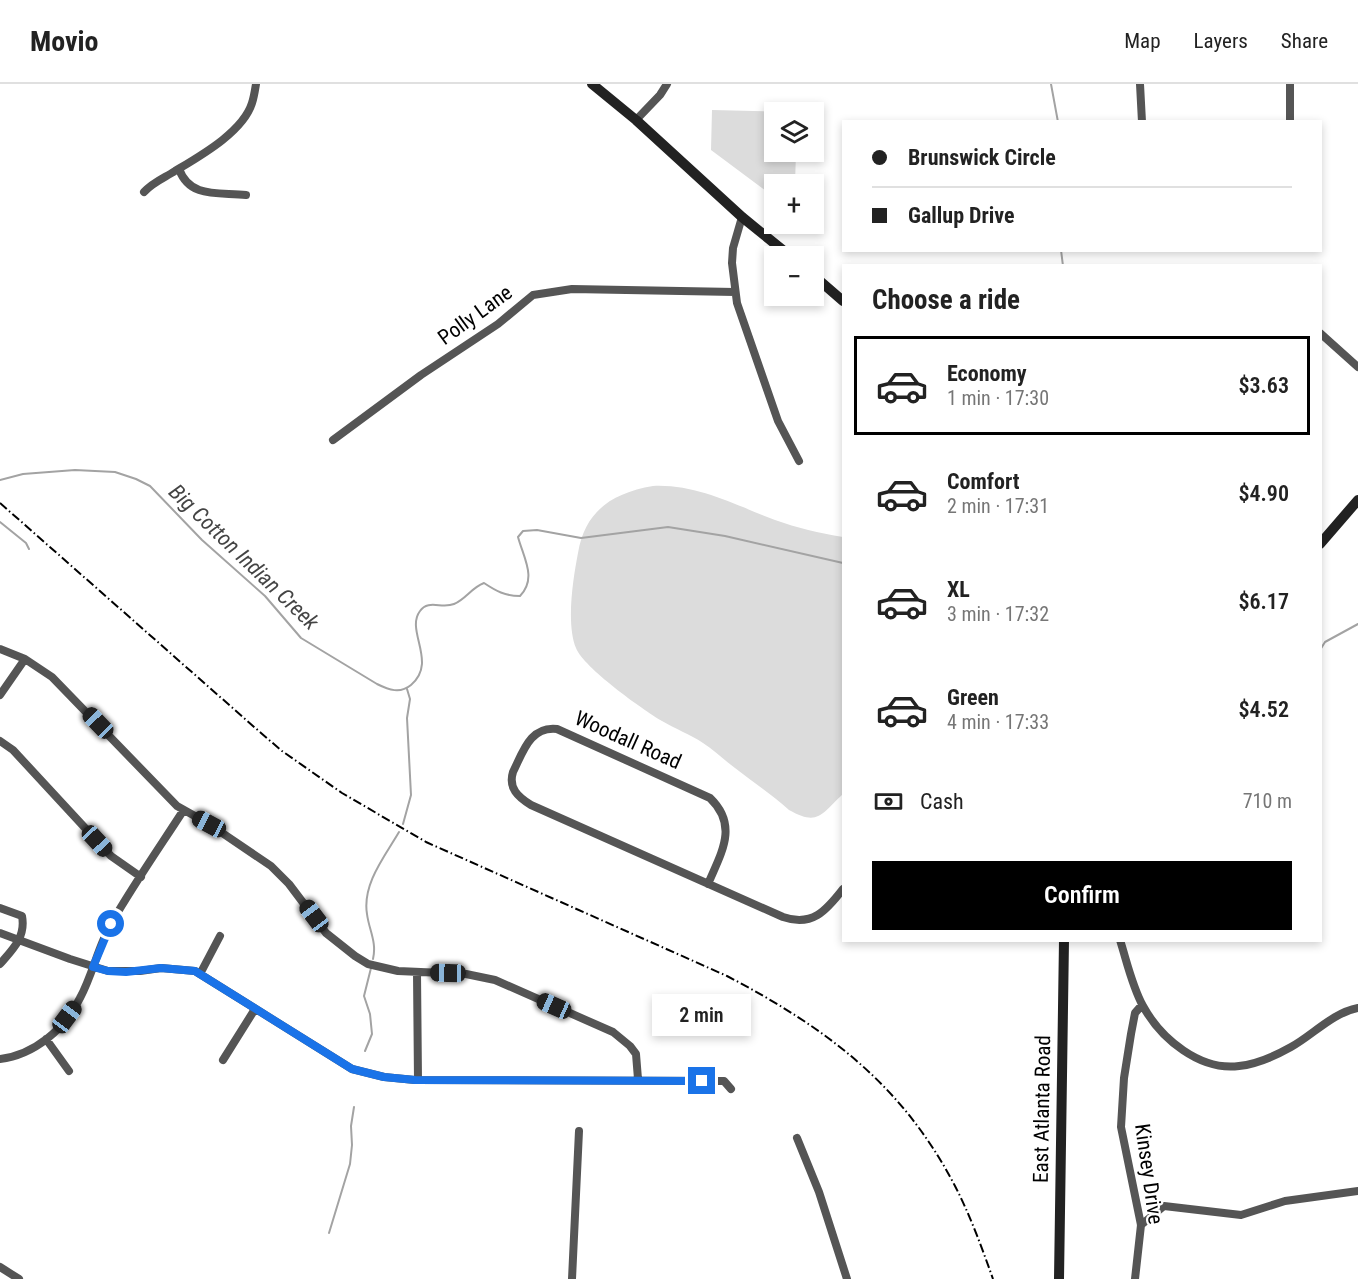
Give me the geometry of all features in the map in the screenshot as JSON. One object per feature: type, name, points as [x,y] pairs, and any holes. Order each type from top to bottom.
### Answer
[{"type":"street","points":[[144,192],[151,184],[225,139],[244,118],[252,103],[256,84]]},
{"type":"street","points":[[592,84],[636,120],[742,218],[777,246]]},
{"type":"street","points":[[636,120],[660,95],[667,84]]},
{"type":"street","points":[[1140,84],[1142,120]]},
{"type":"street","points":[[1290,84],[1290,120]]},
{"type":"street","points":[[179,169],[188,186],[202,191],[246,195]]},
{"type":"street","points":[[742,218],[733,248],[735,292],[774,411],[800,461]]},
{"type":"street","points":[[824,285],[842,300]]},
{"type":"street","name":"Polly Lane","points":[[333,440],[422,375],[498,324],[533,295],[572,289],[735,292]]},
{"type":"street","points":[[1322,335],[1358,367]]},
{"type":"street","points":[[1322,542],[1358,500]]},
{"type":"street","points":[[0,649],[25,659],[52,677],[183,811],[209,824],[271,866],[289,884],[327,933],[349,952],[368,964],[381,968],[417,973],[479,975],[613,1032],[636,1054],[638,1080]]},
{"type":"street","points":[[0,695],[25,659]]},
{"type":"street","name":"Woodall Road","points":[[708,884],[726,838],[724,818],[710,798],[557,729],[544,729],[532,736],[512,775],[512,786],[520,797],[531,805],[708,884],[783,917],[795,920],[821,914],[842,891]]},
{"type":"street","points":[[0,741],[13,750],[111,856],[141,877]]},
{"type":"street","points":[[0,1059],[27,1052],[46,1040],[76,1006],[111,924],[183,811]]},
{"type":"street","points":[[0,908],[22,915],[23,925],[20,940],[0,964]]},
{"type":"street","points":[[0,933],[108,971],[126,972],[161,968],[195,971],[352,1069],[384,1077],[418,1080],[724,1081],[731,1089]]},
{"type":"street","points":[[200,974],[220,936]]},
{"type":"street","name":"East Atlanta Road","points":[[1059,1279],[1064,942]]},
{"type":"street","points":[[1122,945],[1142,1005],[1160,1030],[1191,1056],[1212,1065],[1238,1067],[1260,1061],[1291,1047],[1317,1028],[1351,1009],[1358,1008]]},
{"type":"street","points":[[417,973],[418,1080]]},
{"type":"street","name":"Kinsey Drive","points":[[1135,1279],[1141,1225],[1122,1127],[1124,1078],[1129,1045],[1136,1013],[1142,1005]]},
{"type":"street","points":[[223,1060],[255,1009]]},
{"type":"street","points":[[46,1040],[69,1071]]},
{"type":"street","points":[[572,1279],[579,1131]]},
{"type":"street","points":[[797,1137],[819,1192],[847,1279]]},
{"type":"street","points":[[1141,1225],[1164,1206],[1241,1215],[1285,1202],[1358,1191]]},
{"type":"street","points":[[0,1267],[19,1279]]},
{"type":"shaded area","points":[[712,110],[764,111],[764,162],[796,162],[795,174],[764,174],[764,190],[711,150]]},
{"type":"shaded area","points":[[653,486],[685,488],[730,502],[783,523],[842,537],[842,795],[819,816],[807,817],[789,810],[707,746],[662,721],[628,698],[601,677],[576,648],[571,627],[571,614],[578,553],[582,538],[594,515],[603,506],[613,499]]},
{"type":"waterway","points":[[1051,84],[1058,120]]},
{"type":"waterway","points":[[1061,252],[1063,264]]},
{"type":"waterway","name":"Big Cotton Indian Creek","points":[[0,480],[23,474],[75,470],[115,472],[150,486],[202,540],[265,596],[301,638],[377,684],[394,690],[407,688],[419,676],[422,657],[416,619],[423,607],[454,604],[484,583],[501,593],[520,596],[528,582],[528,568],[518,537],[523,531],[537,530],[581,538],[668,527],[725,536],[842,563]]},
{"type":"waterway","points":[[0,522],[26,543],[29,549]]},
{"type":"waterway","name":"Big Cotton Indian Creek","points":[[1322,647],[1325,642],[1358,624]]},
{"type":"waterway","points":[[403,824],[411,795],[407,718],[410,699],[407,689]]},
{"type":"waterway","points":[[373,959],[373,942],[366,903],[368,892],[381,861],[399,832]]},
{"type":"waterway","points":[[365,1051],[372,1034],[370,1014],[364,996],[371,968]]},
{"type":"waterway","points":[[329,1233],[350,1164],[354,1107]]},
{"type":"railway","points":[[0,503],[282,751],[342,793],[426,842],[727,976],[797,1016],[829,1038],[886,1088],[911,1117],[934,1150],[966,1208],[993,1279]]},
{"type":"route","points":[[111,924],[93,967],[126,972],[161,968],[195,971],[352,1069],[384,1077],[415,1080],[702,1081]]}]
